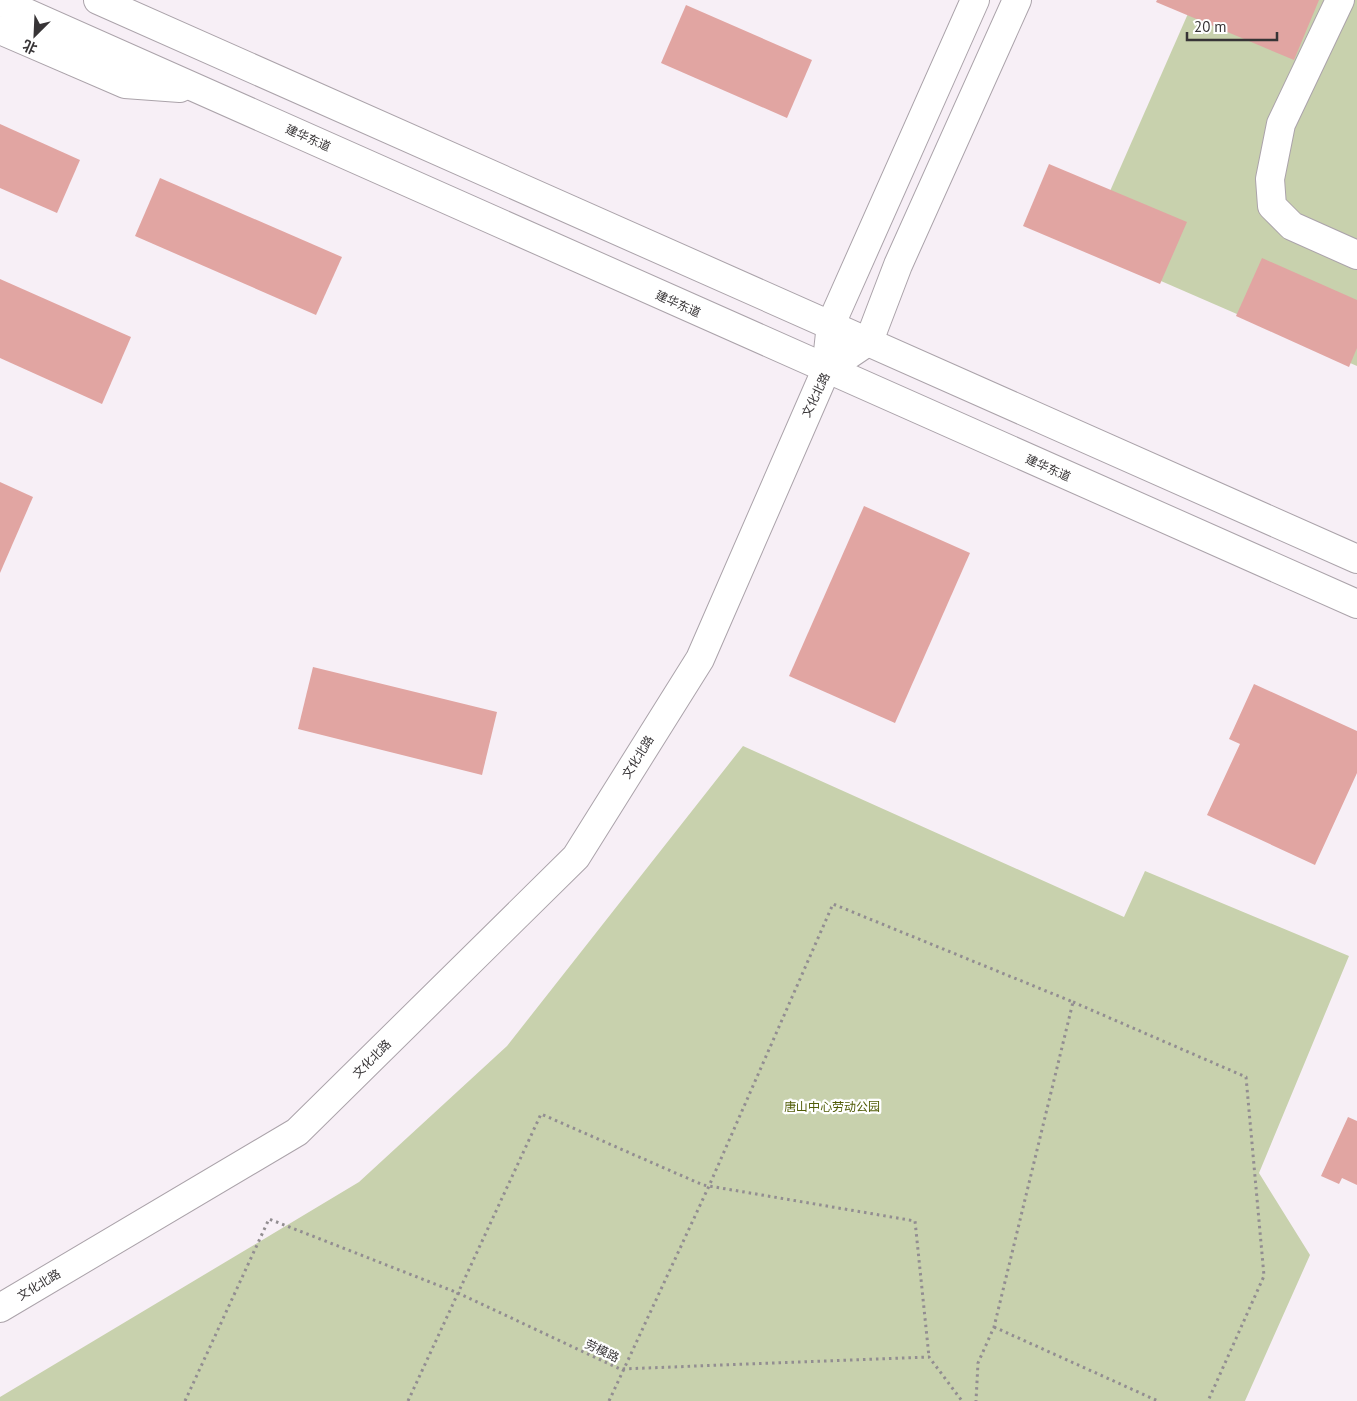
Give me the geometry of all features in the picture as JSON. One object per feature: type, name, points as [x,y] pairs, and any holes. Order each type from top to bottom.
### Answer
[{"type":"main road","points":[[98,0],[1357,559]]},
{"type":"main road","points":[[869,341],[898,266],[1017,0]]},
{"type":"main road","points":[[1340,0],[1281,124],[1270,179],[1272,206],[1292,226],[1357,255]]},
{"type":"main road","name":"建华东道","points":[[0,1],[826,370],[1357,604]]},
{"type":"main road","points":[[826,370],[831,324],[967,3]]},
{"type":"main road","points":[[0,30],[125,84],[200,90]]},
{"type":"main road","name":"文化北路","points":[[0,1308],[297,1132],[576,857],[700,659],[826,370],[869,341]]},
{"type":"path","points":[[609,1401],[709,1186],[833,904],[1073,1002],[1246,1077],[1264,1276],[1208,1401]]},
{"type":"path","points":[[976,1401],[978,1363],[994,1327],[1073,1002]]},
{"type":"path","points":[[408,1401],[541,1114],[709,1186],[915,1221],[928,1357],[962,1401]]},
{"type":"path","name":"劳模路","points":[[185,1401],[269,1219],[458,1293],[620,1369],[928,1357]]},
{"type":"path","points":[[994,1327],[1158,1401]]},
{"type":"green space","points":[[1194,0],[1357,0],[1357,366],[1085,248]]},
{"type":"green space","name":"唐山中心劳动公园","points":[[743,746],[1124,917],[1145,871],[1349,956],[1259,1173],[1310,1255],[1245,1401],[0,1401],[0,1397],[359,1182],[507,1046]]},
{"type":"building","points":[[1157,0],[1319,0],[1294,60],[1156,2]]},
{"type":"building","points":[[686,5],[812,60],[787,118],[661,63]]},
{"type":"building","points":[[0,124],[80,160],[57,213],[0,188]]},
{"type":"building","points":[[1049,164],[1187,222],[1160,284],[1023,226]]},
{"type":"building","points":[[160,178],[342,257],[316,315],[135,236]]},
{"type":"building","points":[[1262,258],[1357,300],[1357,348],[1349,367],[1236,316]]},
{"type":"building","points":[[0,279],[131,337],[102,404],[0,358]]},
{"type":"building","points":[[0,482],[33,497],[0,573]]},
{"type":"building","points":[[864,506],[970,553],[895,723],[789,676]]},
{"type":"building","points":[[313,667],[497,712],[482,775],[298,729]]},
{"type":"building","points":[[1254,684],[1357,731],[1357,773],[1315,865],[1207,815],[1240,744],[1229,739]]},
{"type":"building","points":[[1348,1117],[1357,1121],[1357,1185],[1342,1178],[1339,1184],[1321,1176]]}]
